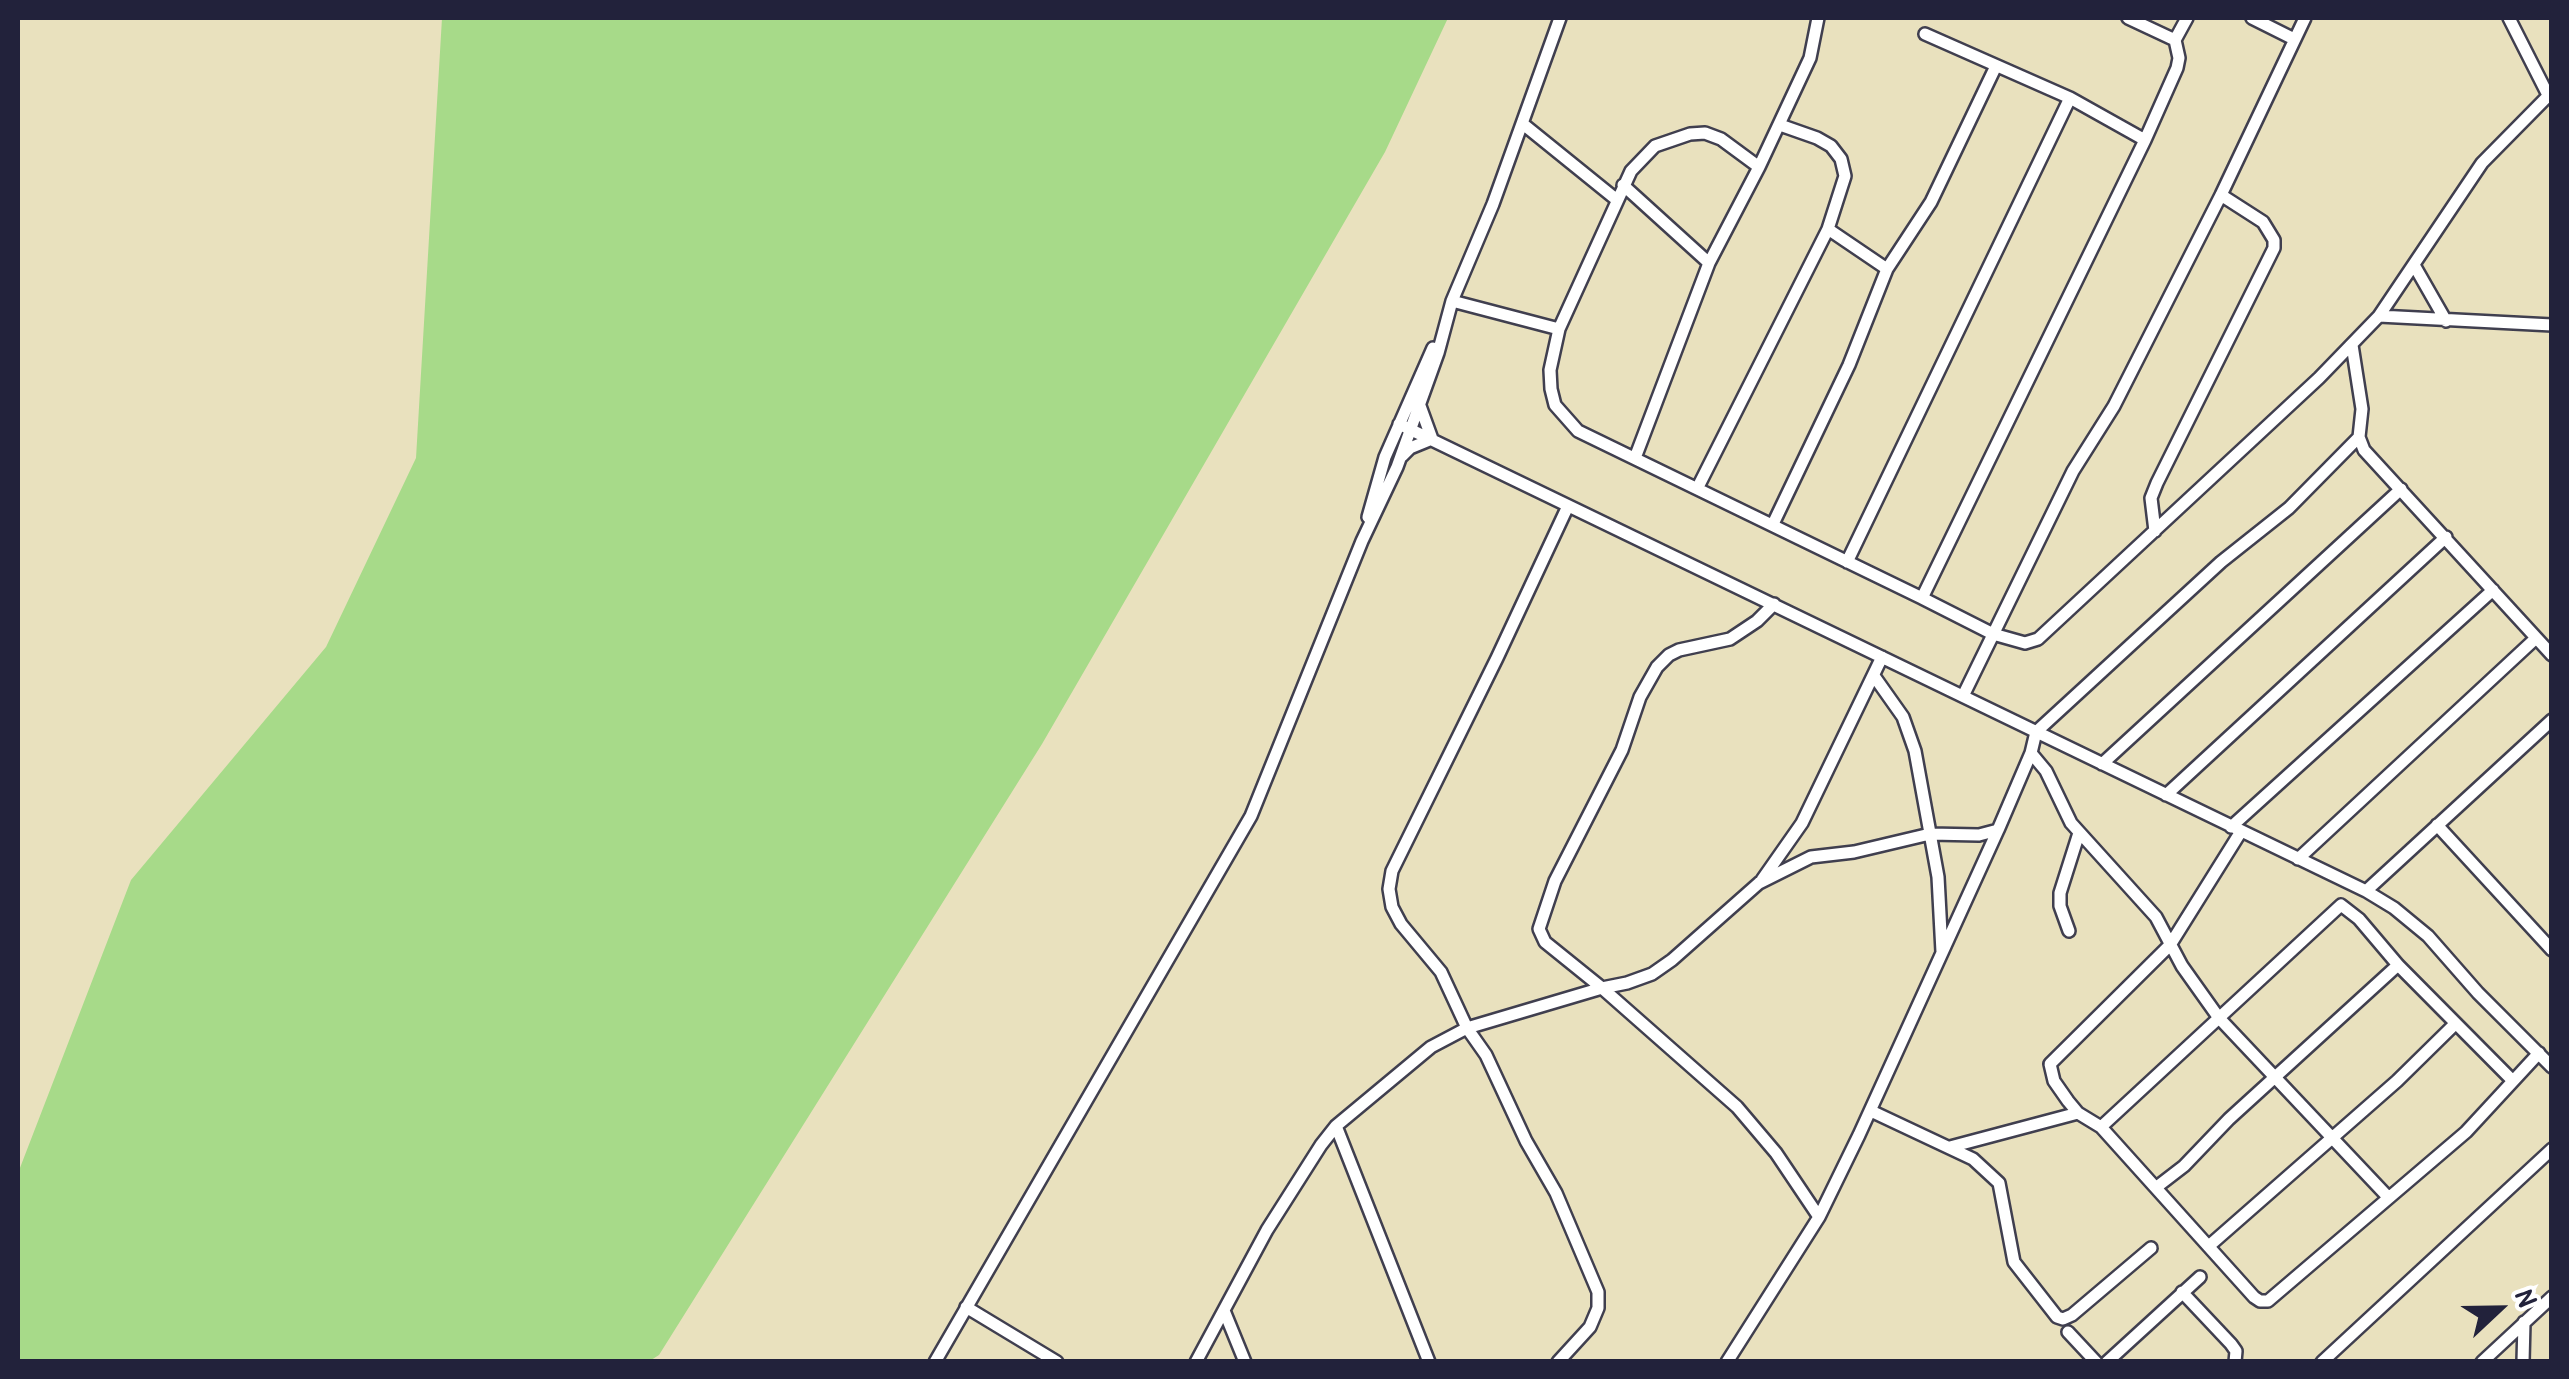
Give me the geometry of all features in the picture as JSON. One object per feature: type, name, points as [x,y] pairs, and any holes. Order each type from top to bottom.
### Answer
[{"type":"street","points":[[1362,541],[1385,457],[1420,406],[1452,302],[1523,124],[1560,18]]},
{"type":"street","points":[[1634,458],[1709,263],[1810,58],[1818,18]]},
{"type":"street","points":[[2128,18],[2175,40]]},
{"type":"street","points":[[1922,598],[2146,140],[2177,68],[2180,58],[2175,40],[2187,18]]},
{"type":"street","points":[[2252,18],[2294,40]]},
{"type":"street","points":[[1963,696],[2073,471],[2114,406],[2222,194],[2306,18]]},
{"type":"street","points":[[1758,167],[1722,139],[1706,133],[1690,134],[1656,146],[1631,171],[1559,329],[1550,370],[1555,404],[1578,431],[1993,634],[2025,642],[2038,639],[2379,316],[2472,175],[2550,93],[2509,18]]},
{"type":"street","points":[[1925,34],[2070,98],[2146,140]]},
{"type":"street","points":[[1774,524],[1856,349],[1886,269],[1931,202],[1996,66]]},
{"type":"street","points":[[1847,562],[2070,98]]},
{"type":"street","points":[[1523,124],[1617,200]]},
{"type":"street","points":[[1698,487],[1828,228],[1846,176],[1841,160],[1830,146],[1780,125]]},
{"type":"street","points":[[1624,185],[1709,263]]},
{"type":"street","points":[[2154,531],[2151,498],[2156,483],[2274,248],[2271,232],[2263,222],[2222,194]]},
{"type":"street","points":[[1828,228],[1886,269]]},
{"type":"street","points":[[2414,265],[2446,320]]},
{"type":"street","points":[[1452,302],[1559,329]]},
{"type":"street","points":[[2379,316],[2552,325]]},
{"type":"street","points":[[934,1362],[1251,816],[1362,541],[1401,457],[1405,427],[1442,332]]},
{"type":"street","points":[[2352,345],[2362,410],[2359,437],[2364,450],[2552,655]]},
{"type":"street","points":[[1420,406],[1432,439]]},
{"type":"street","points":[[1405,427],[2366,891],[2428,936],[2478,994],[2552,1066]]},
{"type":"street","points":[[1727,1362],[1819,1217],[1871,1111],[1998,830],[2036,732],[2221,562],[2289,508],[2359,437]]},
{"type":"street","points":[[1401,457],[1410,448],[1432,439]]},
{"type":"street","points":[[2102,764],[2401,490]]},
{"type":"street","points":[[1558,1362],[1590,1327],[1598,1308],[1598,1292],[1556,1193],[1518,1126],[1486,1055],[1466,1028],[1441,972],[1401,924],[1389,889],[1392,871],[1568,506]]},
{"type":"street","points":[[2166,796],[2446,537]]},
{"type":"street","points":[[2493,590],[2235,830],[2170,945],[2050,1064],[2058,1089],[2078,1113],[2101,1127],[2158,1186],[2254,1297],[2268,1301],[2466,1132],[2539,1053]]},
{"type":"street","points":[[1774,604],[1730,639],[1680,650],[1657,667],[1640,697],[1622,750],[1555,882],[1540,922],[1540,936],[1738,1107],[1776,1153],[1819,1217]]},
{"type":"street","points":[[2298,859],[2535,638]]},
{"type":"street","points":[[1196,1362],[1267,1230],[1305,1166],[1336,1126],[1432,1047],[1466,1028],[1652,974],[1759,884],[1802,824],[1882,657]]},
{"type":"street","points":[[1874,676],[1903,717],[1915,751],[1942,913],[1942,956]]},
{"type":"street","points":[[2366,891],[2552,720]]},
{"type":"street","points":[[2031,753],[2046,771],[2061,806],[2079,833],[2156,916],[2170,945],[2220,1018],[2388,1197]]},
{"type":"street","points":[[2437,825],[2552,950]]},
{"type":"street","points":[[1759,884],[1811,857],[1854,852],[1930,834],[1998,830]]},
{"type":"street","points":[[2069,930],[2060,894],[2079,833]]},
{"type":"street","points":[[2101,1127],[2341,905],[2352,885]]},
{"type":"street","points":[[2341,905],[2359,919],[2398,965],[2513,1081]]},
{"type":"street","points":[[2158,1186],[2398,965]]},
{"type":"street","points":[[2210,1246],[2455,1024]]},
{"type":"street","points":[[1871,1111],[1950,1146],[1973,1159],[1999,1183],[2014,1262],[2057,1317],[2072,1315],[2151,1248]]},
{"type":"street","points":[[1950,1146],[2078,1113]]},
{"type":"street","points":[[1336,1126],[1430,1362]]},
{"type":"street","points":[[2322,1362],[2552,1149]]},
{"type":"street","points":[[2107,1362],[2200,1277]]},
{"type":"street","points":[[2182,1292],[2236,1350],[2235,1362]]},
{"type":"street","points":[[2482,1362],[2552,1296]]},
{"type":"street","points":[[966,1307],[1057,1362]]},
{"type":"street","points":[[1225,1313],[1245,1362]]},
{"type":"street","points":[[2523,1362],[2524,1322]]},
{"type":"street","points":[[2068,1332],[2096,1362]]},
{"type":"green space","points":[[442,18],[1448,18],[1385,152],[1042,744],[659,1355],[648,1362],[18,1361],[18,1173],[131,880],[326,647],[416,458]]}]
